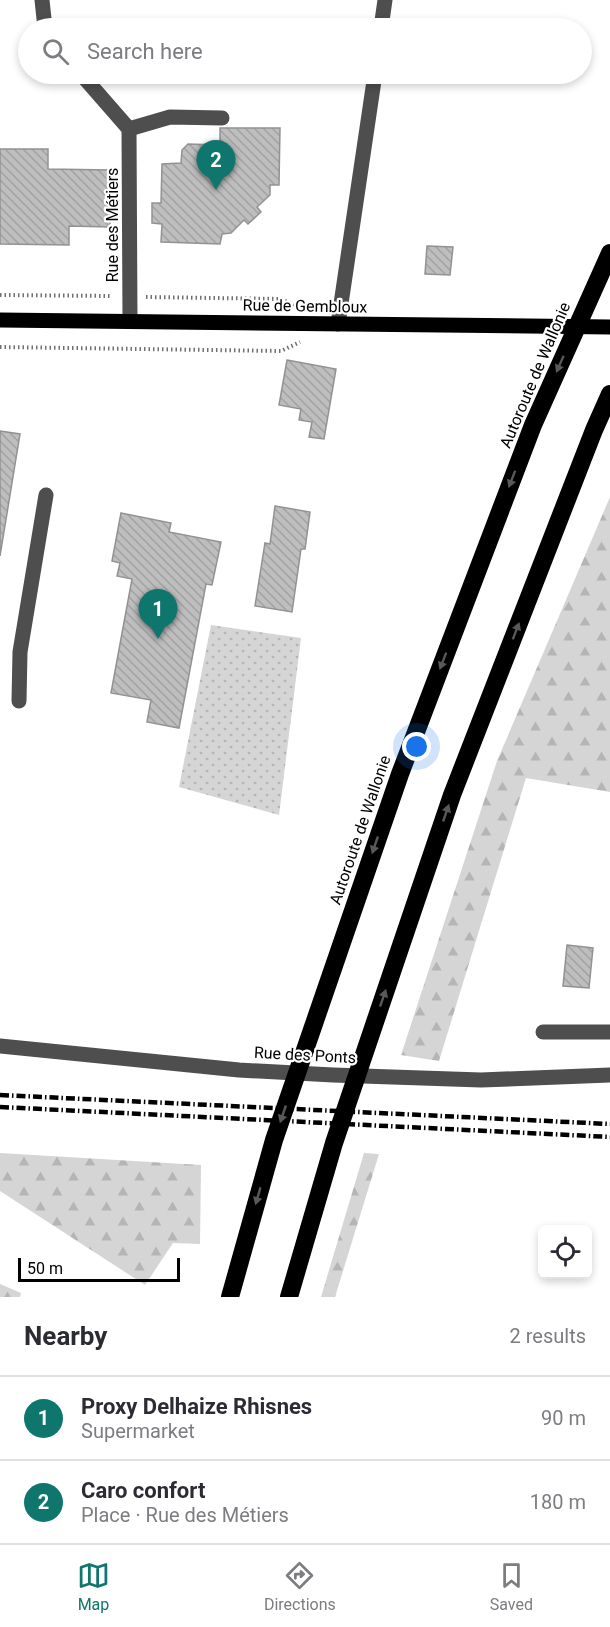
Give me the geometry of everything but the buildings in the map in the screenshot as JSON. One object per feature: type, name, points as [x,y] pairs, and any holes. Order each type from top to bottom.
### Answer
[{"type":"highway","name":"Autoroute de Wallonie","points":[[230,1297],[274,1140],[400,774],[533,425],[610,253]]},
{"type":"highway","points":[[289,1297],[334,1143],[453,795],[594,429],[610,394]]},
{"type":"main road","name":"Rue de Gembloux","points":[[0,320],[610,327]]},
{"type":"street","points":[[42,0],[44,18]]},
{"type":"street","points":[[382,18],[385,0]]},
{"type":"street","points":[[90,84],[129,129],[170,117],[222,118]]},
{"type":"street","points":[[338,324],[374,84]]},
{"type":"street","name":"Rue des Métiers","points":[[129,129],[130,321]]},
{"type":"street","points":[[19,701],[20,652],[46,495]]},
{"type":"street","points":[[543,1032],[610,1032]]},
{"type":"street","name":"Rue des Ponts","points":[[0,1046],[239,1070],[321,1074],[481,1080],[610,1075]]},
{"type":"path","points":[[0,295],[280,299],[300,307]]},
{"type":"path","points":[[0,347],[281,351],[310,337]]},
{"type":"green space","points":[[610,497],[610,792],[526,778],[439,1061],[401,1055],[497,761]]},
{"type":"green space","points":[[211,625],[301,638],[279,815],[179,787]]},
{"type":"green space","points":[[0,1153],[201,1165],[200,1244],[173,1243],[145,1285],[0,1191]]},
{"type":"green space","points":[[364,1153],[379,1154],[335,1297],[321,1297]]},
{"type":"green space","points":[[0,1284],[21,1293],[20,1297],[0,1297]]},
{"type":"railway","points":[[0,1095],[610,1124]]},
{"type":"railway","points":[[0,1107],[610,1137]]},
{"type":"place","name":"Caro confort","points":[[216,190]]},
{"type":"place","name":"Proxy Delhaize Rhisnes","points":[[158,639]]}]
